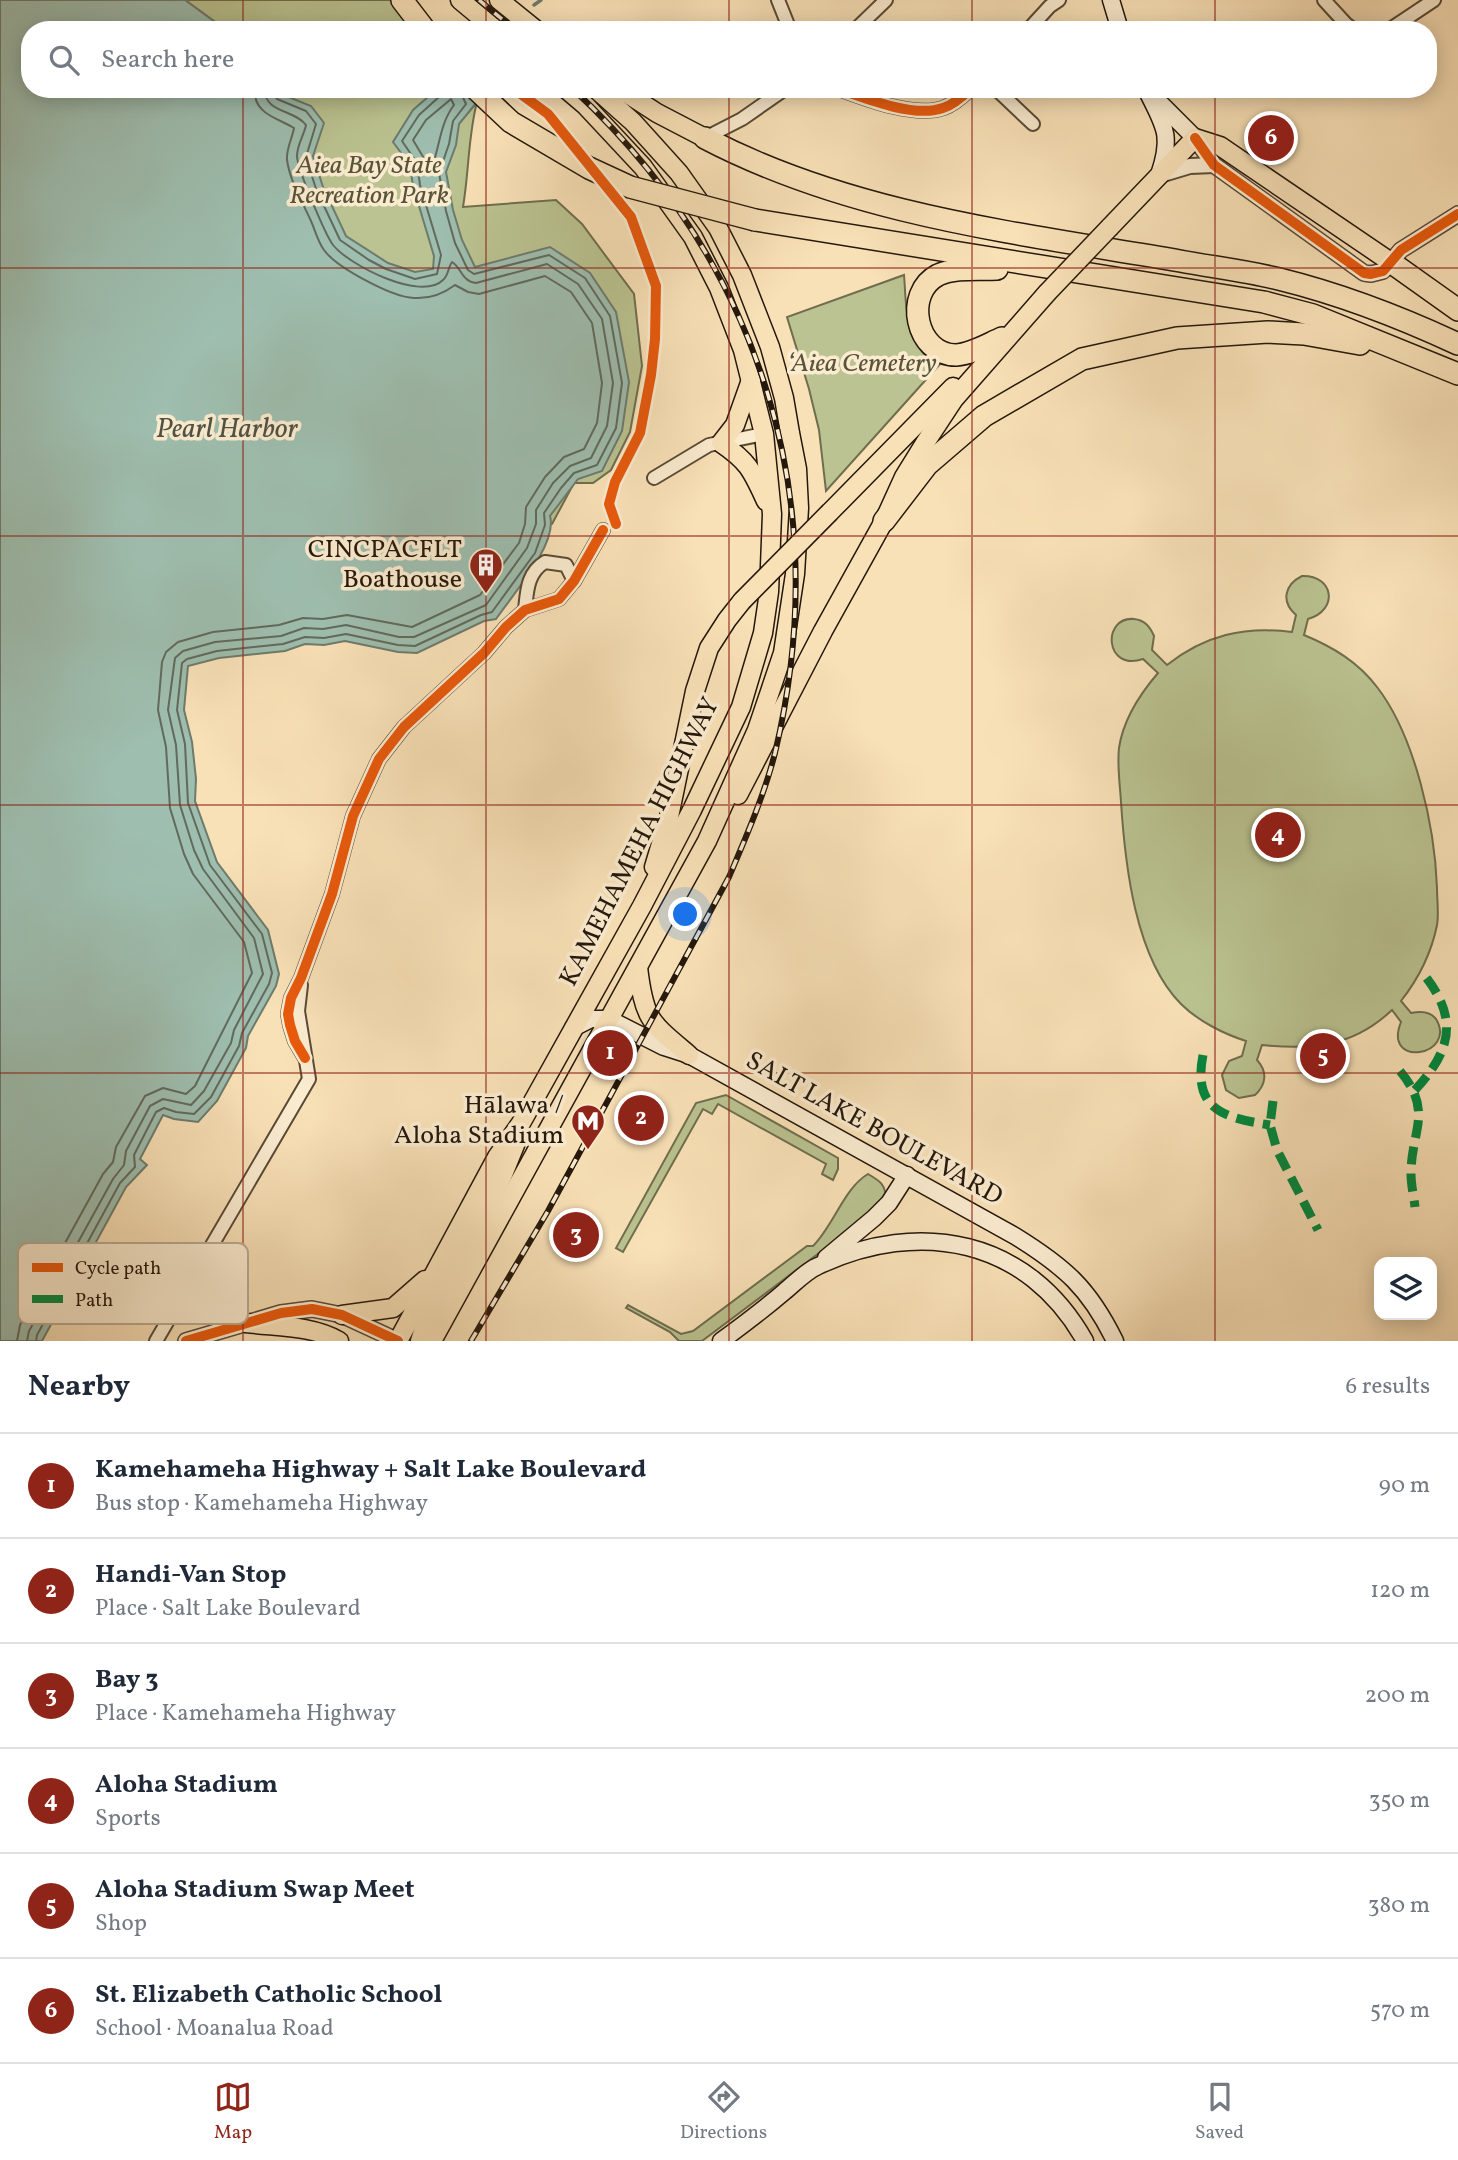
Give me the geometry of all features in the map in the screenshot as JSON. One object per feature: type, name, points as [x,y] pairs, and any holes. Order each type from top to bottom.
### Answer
[{"type":"highway","points":[[402,0],[418,21]]},
{"type":"highway","points":[[485,98],[510,122],[589,168],[631,187],[755,220],[1264,302],[1313,315],[1458,374]]},
{"type":"highway","points":[[705,138],[769,168],[884,207],[1278,279],[1352,301],[1458,344]]},
{"type":"highway","points":[[1392,263],[1458,310]]},
{"type":"highway","points":[[1002,338],[968,353],[943,353],[931,345],[918,321],[916,308],[922,290],[930,281],[949,271],[1049,268]]},
{"type":"highway","points":[[884,521],[927,465],[984,416],[1082,359],[1177,338],[1268,332],[1340,340],[1436,363]]},
{"type":"main road","points":[[460,0],[485,21]]},
{"type":"main road","points":[[498,0],[523,21]]},
{"type":"main road","points":[[1111,0],[1117,21]]},
{"type":"main road","name":"KAMEHAMEHA HIGHWAY","points":[[398,1341],[497,1157],[521,1123],[642,906],[692,810],[741,707],[763,633],[769,592],[772,514],[764,434],[751,378],[719,288],[693,237],[643,167],[577,98]]},
{"type":"main road","name":"KAMEHAMEHA HIGHWAY","points":[[432,1341],[707,841],[757,730],[783,653],[795,574],[799,508],[796,469],[784,398],[770,347],[742,275],[718,228],[679,173],[633,122],[606,98]]},
{"type":"main road","points":[[634,98],[705,138]]},
{"type":"main road","points":[[1150,98],[1166,135],[1167,150],[1158,175]]},
{"type":"main road","points":[[1155,98],[1195,138],[1220,146],[1392,263]]},
{"type":"main road","points":[[642,906],[669,817],[695,691],[709,648],[727,620],[742,601],[1047,293],[1195,138]]},
{"type":"main road","points":[[707,841],[743,787],[884,521],[904,477],[954,399],[1047,293]]},
{"type":"main road","points":[[751,378],[735,425],[721,443],[739,455],[752,469],[772,514]]},
{"type":"main road","points":[[764,434],[786,453],[796,469]]},
{"type":"main road","points":[[638,967],[643,1002],[649,1018],[658,1030],[675,1041],[689,1055]]},
{"type":"main road","points":[[573,1028],[591,1019],[609,1019]]},
{"type":"main road","name":"SALT LAKE BOULEVARD","points":[[609,1019],[664,1047],[689,1055],[1005,1230],[1060,1264],[1085,1290],[1101,1313],[1115,1341]]},
{"type":"main road","points":[[420,1341],[426,1321],[502,1177],[517,1142],[521,1123]]},
{"type":"main road","points":[[815,1267],[874,1218],[889,1203],[907,1175]]},
{"type":"main road","name":"SALT LAKE BOULEVARD","points":[[721,1341],[815,1267],[881,1243],[916,1240],[984,1250],[1008,1261],[1052,1294],[1085,1341]]},
{"type":"main road","points":[[342,1315],[393,1308],[421,1286],[443,1258]]},
{"type":"main road","points":[[238,1325],[301,1328],[339,1341]]},
{"type":"street","points":[[778,0],[786,21]]},
{"type":"street","points":[[864,21],[886,0]]},
{"type":"street","points":[[1036,21],[1059,0]]},
{"type":"street","points":[[1324,0],[1343,21]]},
{"type":"street","points":[[1402,21],[1434,0]]},
{"type":"street","points":[[705,138],[744,122],[774,98]]},
{"type":"street","points":[[864,98],[923,111],[943,108],[961,98]]},
{"type":"street","points":[[1006,98],[1033,124]]},
{"type":"street","points":[[1195,138],[1214,164],[1364,273],[1380,272],[1392,263],[1401,250],[1458,214]]},
{"type":"street","points":[[1158,175],[1190,166],[1214,164]]},
{"type":"street","points":[[654,478],[709,445],[764,434]]},
{"type":"street","points":[[214,1243],[309,1079],[298,1011],[301,978],[332,894],[353,816],[379,759],[404,727],[484,653],[506,627],[526,610],[559,599],[574,581],[603,530]]},
{"type":"street","points":[[526,610],[527,586],[535,568],[545,562],[566,565],[574,581]]},
{"type":"street","points":[[248,1322],[297,1309],[312,1309],[342,1315],[398,1341]]},
{"type":"street","points":[[156,1341],[166,1324]]},
{"type":"street","points":[[186,1341],[242,1324]]},
{"type":"green space","points":[[185,0],[390,0],[407,21],[214,21]]},
{"type":"green space","name":"Aiea Bay State Recreation Park","points":[[270,98],[461,98],[428,107],[434,256],[440,286],[347,246]]},
{"type":"green space","points":[[477,102],[463,207],[556,200],[582,224],[634,294],[642,366],[630,432],[611,470],[593,483],[574,483],[552,524],[544,527],[482,285],[459,253],[439,146]]},
{"type":"green space","name":"ʻAiea Cemetery","points":[[904,275],[907,314],[913,338],[928,357],[940,364],[826,491],[819,430],[787,317]]},
{"type":"green space","points":[[1302,576],[1321,581],[1329,594],[1325,608],[1308,619],[1304,635],[1344,656],[1362,670],[1390,707],[1412,756],[1432,838],[1438,921],[1423,966],[1401,1001],[1411,1013],[1425,1012],[1434,1016],[1440,1032],[1437,1042],[1430,1049],[1410,1051],[1402,1047],[1398,1037],[1401,1022],[1392,1010],[1362,1032],[1347,1039],[1315,1046],[1262,1045],[1257,1060],[1264,1074],[1262,1087],[1255,1095],[1239,1098],[1226,1090],[1222,1075],[1229,1061],[1242,1056],[1246,1041],[1195,1016],[1165,985],[1153,962],[1135,909],[1123,827],[1119,748],[1124,727],[1133,708],[1158,673],[1143,659],[1130,661],[1121,658],[1112,643],[1113,634],[1116,626],[1124,620],[1144,622],[1154,636],[1152,650],[1167,665],[1196,646],[1226,635],[1258,630],[1292,632],[1296,615],[1288,605],[1287,594],[1291,584]]},
{"type":"green space","points":[[726,1095],[838,1158],[838,1169],[833,1180],[822,1174],[826,1164],[718,1104],[712,1114],[703,1109],[623,1252],[616,1248],[696,1103]]},
{"type":"green space","points":[[868,1174],[881,1183],[886,1198],[831,1244],[702,1341],[679,1341],[670,1332],[626,1308],[628,1305],[681,1334],[693,1331],[807,1246],[813,1246],[852,1188]]},
{"type":"water","name":"Pearl Harbor","points":[[0,0],[185,0],[214,21],[21,21],[21,98],[291,98],[311,106],[324,123],[313,156],[323,187],[346,236],[388,263],[415,272],[433,269],[434,256],[413,186],[410,165],[393,142],[413,110],[427,98],[473,98],[477,102],[459,124],[456,145],[446,172],[462,240],[475,267],[550,247],[590,273],[616,312],[629,382],[622,431],[602,471],[578,479],[550,516],[551,527],[541,554],[496,619],[484,621],[417,653],[398,652],[345,641],[324,645],[305,644],[285,651],[219,658],[188,666],[184,710],[192,742],[196,779],[195,801],[217,862],[268,930],[279,974],[276,986],[217,1101],[198,1122],[163,1115],[140,1159],[147,1165],[126,1187],[95,1243],[18,1243],[18,1324],[51,1324],[42,1341],[0,1341]]},
{"type":"waterway","points":[[534,5],[541,0]]},
{"type":"railway","points":[[479,0],[504,21]]},
{"type":"railway","points":[[471,1341],[548,1211],[729,877],[771,769],[791,660],[795,568],[787,479],[767,393],[736,310],[693,232],[638,158],[581,98]]},
{"type":"marked path","points":[[1415,1090],[1437,1061],[1446,1034],[1443,1006],[1425,976]]},
{"type":"marked path","points":[[1203,1055],[1201,1074],[1208,1100],[1227,1115],[1270,1125]]},
{"type":"marked path","points":[[1400,1071],[1410,1085],[1418,1110],[1411,1174],[1415,1207]]},
{"type":"marked path","points":[[1273,1101],[1270,1125],[1277,1150],[1318,1230]]},
{"type":"cycle path","points":[[526,98],[548,114],[631,217],[656,286],[655,339],[640,433],[615,482],[609,504],[616,524]]},
{"type":"cycle path","points":[[863,98],[919,111],[947,107],[959,98]]},
{"type":"cycle path","points":[[1195,138],[1214,165],[1364,273],[1383,271],[1401,250],[1458,214]]},
{"type":"cycle path","points":[[305,1058],[290,1025],[288,1014],[291,998],[332,894],[353,816],[379,759],[404,727],[484,653],[525,610],[559,599],[574,581],[603,530]]},
{"type":"cycle path","points":[[248,1323],[281,1313],[312,1309],[342,1315],[398,1341]]},
{"type":"cycle path","points":[[186,1341],[244,1324]]},
{"type":"place","name":"St. Elizabeth Catholic School","points":[[1271,138]]},
{"type":"place","name":"CINCPACFLT Boathouse","points":[[486,595]]},
{"type":"place","name":"Aloha Stadium","points":[[1278,835]]},
{"type":"place","name":"Kamehameha Highway + Salt Lake Boulevard","points":[[610,1053]]},
{"type":"place","name":"Aloha Stadium Swap Meet","points":[[1323,1056]]},
{"type":"place","name":"Handi-Van Stop","points":[[641,1118]]},
{"type":"place","name":"Hālawa / Aloha Stadium","points":[[588,1151]]},
{"type":"place","name":"Bay 3","points":[[576,1235]]}]
